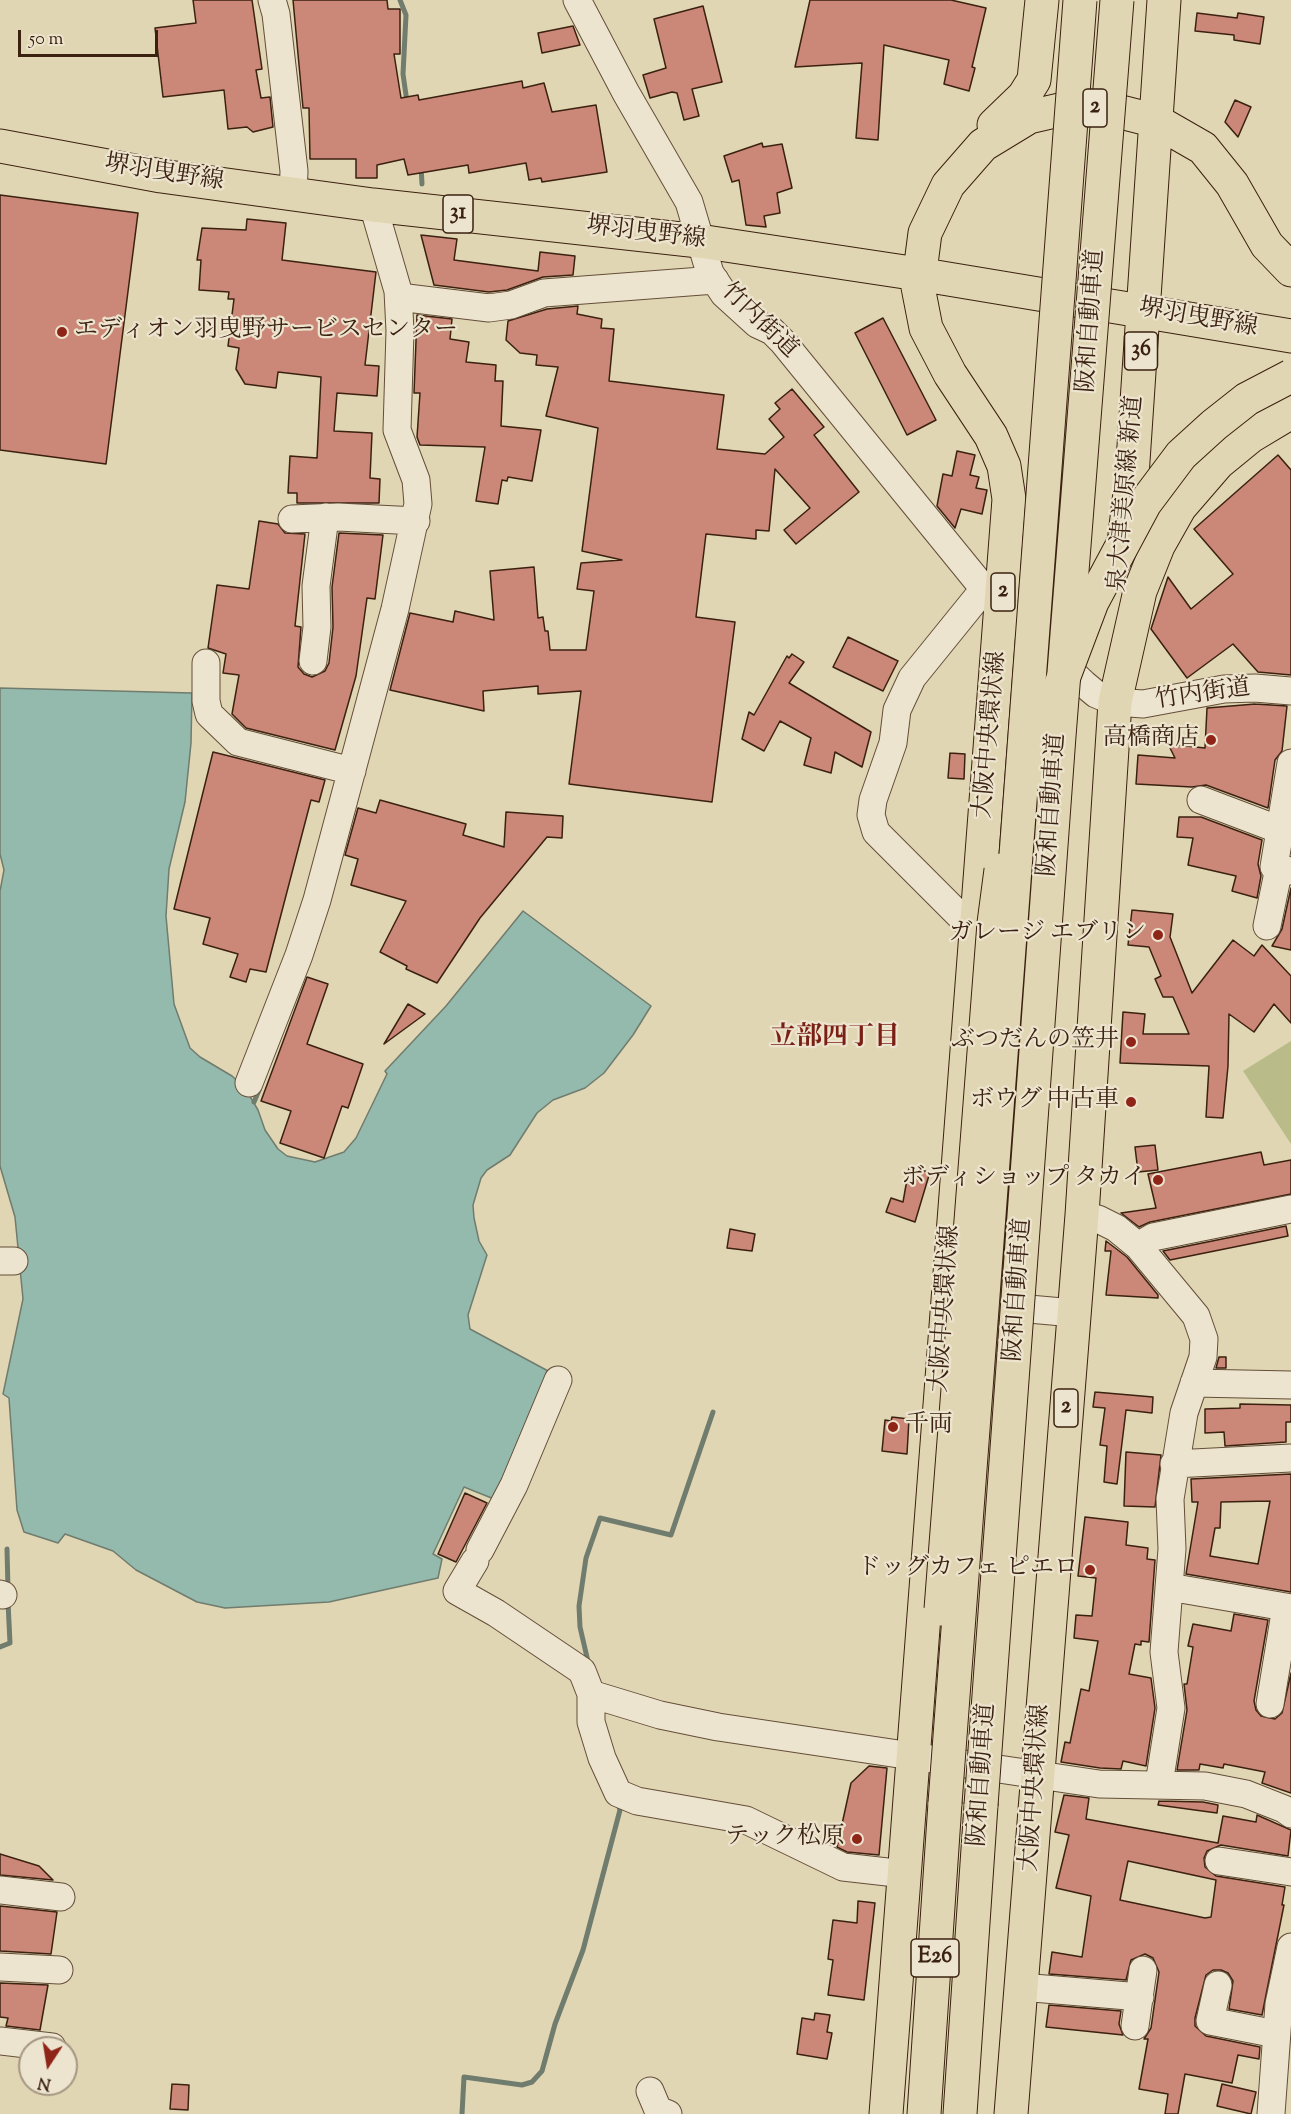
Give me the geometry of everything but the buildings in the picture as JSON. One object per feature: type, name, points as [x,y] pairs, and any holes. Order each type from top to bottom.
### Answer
[{"type":"main road","points":[[970,158],[997,122],[1024,96],[1034,80],[1042,0]]},
{"type":"main road","name":"阪和自動車道","points":[[924,2114],[1080,0]]},
{"type":"main road","name":"阪和自動車道","points":[[960,2114],[1059,736],[1117,0]]},
{"type":"main road","name":"泉大津美原線 新道","points":[[1115,702],[1114,661],[1118,594],[1132,476],[1164,0]]},
{"type":"main road","name":"大阪中央環状線","points":[[886,2114],[975,932],[993,598],[1009,499],[1006,472],[984,422],[950,374],[929,335],[919,301],[918,274],[925,233],[948,185],[970,158],[1012,125],[1047,112],[1068,108],[1094,108],[1156,121],[1189,138],[1214,158],[1232,184],[1267,245],[1291,270]]},
{"type":"main road","name":"堺羽曳野線","points":[[0,146],[161,176],[373,205],[699,241],[1144,310],[1291,336]]},
{"type":"main road","name":"大阪中央環状線","points":[[914,1754],[941,1609],[994,923],[1000,874],[1010,831],[1030,764],[1080,630],[1105,576],[1145,503],[1181,455],[1214,424],[1247,399],[1291,376]]},
{"type":"main road","name":"大阪中央環状線","points":[[1011,2114],[1082,1215],[1115,702],[1140,591],[1158,546],[1180,507],[1218,463],[1251,436],[1291,412]]},
{"type":"street","points":[[272,0],[276,15],[294,171],[293,194]]},
{"type":"street","name":"竹内街道","points":[[577,0],[626,93],[689,202],[710,273],[724,294],[746,315],[783,342],[993,598],[1084,684],[1096,694],[1115,702],[1143,704],[1224,689],[1255,688],[1291,691]]},
{"type":"street","points":[[249,1083],[308,929],[352,771],[416,521],[417,486],[396,422],[400,331],[399,297],[373,205]]},
{"type":"street","points":[[399,297],[489,308],[511,305],[530,296],[544,293],[715,280]]},
{"type":"street","points":[[292,519],[325,517],[416,521]]},
{"type":"street","points":[[313,662],[317,627],[316,586],[325,517]]},
{"type":"street","points":[[975,932],[876,832],[871,815],[873,800],[893,743],[897,710],[912,678],[993,598]]},
{"type":"street","points":[[206,663],[206,701],[209,714],[237,742],[352,771]]},
{"type":"street","points":[[1268,926],[1285,870],[1274,867],[1290,778]]},
{"type":"street","points":[[1201,800],[1280,830]]},
{"type":"street","points":[[1138,1246],[1153,1237],[1224,1234],[1291,1209]]},
{"type":"street","points":[[1082,1215],[1098,1219],[1116,1228],[1138,1246],[1196,1316],[1204,1339],[1203,1357],[1184,1413],[1170,1499],[1172,1549],[1164,1652],[1171,1708],[1159,1784]]},
{"type":"street","points":[[947,1301],[1074,1313]]},
{"type":"street","points":[[558,1380],[514,1485],[457,1591],[496,1613],[588,1686],[660,1715],[718,1727],[914,1754],[1099,1784],[1205,1786],[1246,1794],[1291,1814]]},
{"type":"street","points":[[1194,1383],[1291,1385]]},
{"type":"street","points":[[1174,1464],[1291,1458]]},
{"type":"street","points":[[1169,1587],[1289,1608],[1270,1704]]},
{"type":"street","points":[[588,1686],[591,1722],[602,1758],[618,1793],[637,1801],[746,1820],[843,1868],[905,1874]]},
{"type":"street","points":[[1220,1861],[1291,1872]]},
{"type":"street","points":[[0,1890],[62,1897]]},
{"type":"street","points":[[1271,2114],[1276,2034],[1285,2004],[1291,1947]]},
{"type":"street","points":[[0,1966],[59,1970]]},
{"type":"street","points":[[1136,2026],[1143,1970]]},
{"type":"street","points":[[1218,1985],[1210,2021],[1276,2034]]},
{"type":"street","points":[[1021,1987],[1140,1997]]},
{"type":"street","points":[[0,2041],[18,2043]]},
{"type":"street","points":[[650,2091],[658,2110],[668,2114]]},
{"type":"green space","points":[[1291,1041],[1291,1144],[1243,1071]]},
{"type":"water","points":[[0,688],[192,693],[191,743],[185,802],[169,869],[166,916],[174,1004],[190,1048],[200,1057],[232,1076],[245,1088],[258,1110],[265,1130],[278,1149],[287,1156],[315,1162],[344,1152],[356,1138],[387,1074],[385,1071],[446,1006],[523,911],[651,1006],[633,1035],[604,1073],[585,1088],[553,1100],[537,1113],[510,1155],[487,1170],[481,1178],[473,1205],[474,1218],[479,1241],[487,1255],[468,1315],[470,1329],[550,1372],[494,1499],[464,1487],[433,1554],[442,1559],[438,1578],[329,1602],[225,1608],[197,1602],[136,1570],[113,1551],[65,1534],[58,1543],[24,1532],[17,1510],[9,1398],[3,1394],[23,1299],[15,1217],[0,1166],[0,891],[4,870],[0,854]]},
{"type":"waterway","points":[[400,0],[406,15],[403,74],[407,102]]},
{"type":"waterway","points":[[421,166],[422,184]]},
{"type":"waterway","points":[[254,1102],[259,1090]]},
{"type":"waterway","points":[[589,1666],[580,1627],[579,1606],[586,1558],[600,1518],[671,1535],[713,1412]]},
{"type":"waterway","points":[[7,1549],[8,1589]]},
{"type":"waterway","points":[[0,1647],[10,1643],[8,1602]]},
{"type":"waterway","points":[[462,2114],[464,2077],[522,2085],[532,2082],[542,2071],[555,2024],[583,1950],[620,1810],[618,1804]]},
{"type":"place","name":"エディオン羽曳野サービスセンター","points":[[62,332]]},
{"type":"place","name":"高橋商店","points":[[1211,740]]},
{"type":"place","name":"ガレージ エブリン","points":[[1158,935]]},
{"type":"place","name":"ぶつだんの笠井","points":[[1131,1042]]},
{"type":"place","name":"ボウグ 中古車","points":[[1131,1102]]},
{"type":"place","name":"ボディショップ タカイ","points":[[1158,1180]]},
{"type":"place","name":"千両","points":[[893,1427]]},
{"type":"place","name":"ドッグカフェ ピエロ","points":[[1090,1570]]},
{"type":"place","name":"テック松原","points":[[857,1839]]},
{"type":"district","name":"立部四丁目","points":[[835,1040]]}]
